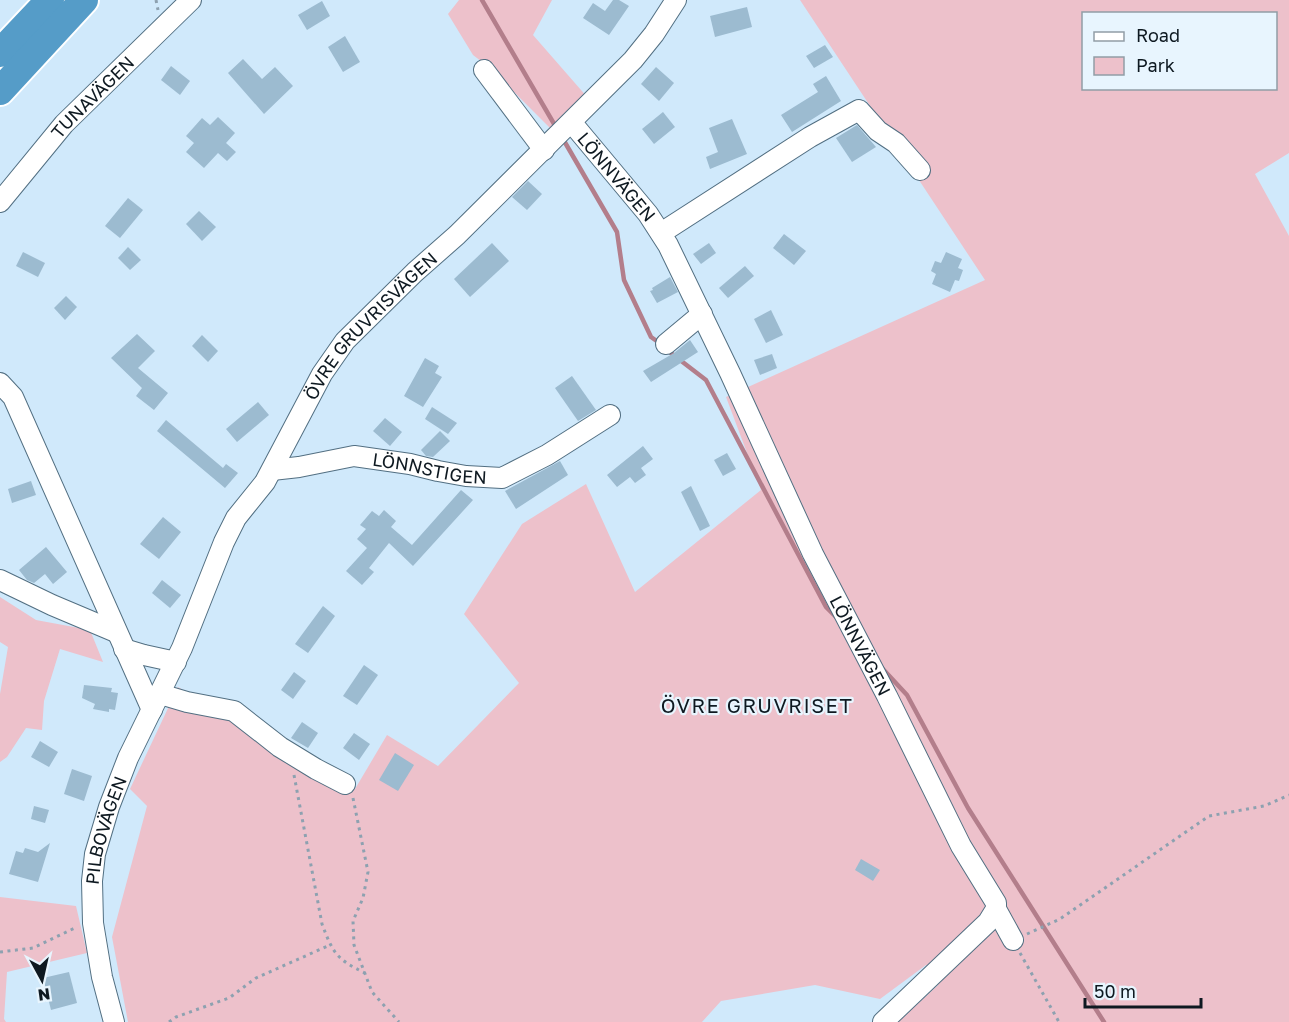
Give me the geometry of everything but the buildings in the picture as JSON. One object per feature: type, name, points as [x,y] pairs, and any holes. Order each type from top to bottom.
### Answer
[{"type":"highway","points":[[0,53],[50,0]]},
{"type":"highway","points":[[0,91],[84,0]]},
{"type":"street","name":"TUNAVÄGEN","points":[[0,202],[64,124],[191,0]]},
{"type":"street","name":"ÖVRE GRUVRISVÄGEN","points":[[156,702],[176,662],[228,534],[241,511],[265,482],[322,374],[345,341],[376,309],[457,235],[633,60],[654,34],[676,0]]},
{"type":"street","name":"LÖNNVÄGEN","points":[[484,70],[648,214],[661,233],[702,314],[813,554],[961,846],[996,903],[996,909],[1013,940]]},
{"type":"street","name":"LÖNNVÄGEN","points":[[661,233],[795,147],[859,110],[878,130],[896,143],[920,170]]},
{"type":"street","points":[[666,344],[702,314]]},
{"type":"street","points":[[0,383],[13,397],[120,640],[156,702],[188,702],[234,711],[280,747],[345,784]]},
{"type":"street","name":"LÖNNSTIGEN","points":[[272,470],[354,456],[410,464],[466,476],[502,478],[547,454],[610,415]]},
{"type":"street","points":[[0,580],[120,640],[144,656],[176,662]]},
{"type":"street","name":"PILBOVÄGEN","points":[[114,1022],[102,978],[93,923],[92,881],[95,854],[102,828],[128,758],[156,702]]},
{"type":"street","points":[[883,1022],[988,922],[996,909]]},
{"type":"path","points":[[280,747],[296,780],[322,924],[330,945],[344,963],[365,973]]},
{"type":"path","points":[[1059,1022],[1013,940],[1060,919],[1209,816],[1264,806],[1289,795]]},
{"type":"path","points":[[355,802],[368,872],[363,898],[353,921],[354,945],[372,992],[399,1022]]},
{"type":"path","points":[[0,952],[33,948],[70,930],[93,923]]},
{"type":"path","points":[[169,1022],[176,1017],[230,998],[256,978],[330,945]]},
{"type":"green space","points":[[459,0],[552,0],[533,35],[588,98],[571,117],[550,128],[490,68],[473,55],[448,14]]},
{"type":"green space","points":[[800,0],[1289,0],[1289,153],[1255,174],[1289,236],[1289,1022],[898,1022],[938,985],[926,965],[880,999],[815,985],[721,1001],[702,1022],[128,1022],[112,937],[147,806],[130,789],[178,687],[355,789],[387,735],[438,766],[519,683],[464,614],[522,524],[586,484],[635,592],[761,490],[726,397],[985,280]]},
{"type":"green space","points":[[0,597],[36,620],[90,630],[103,662],[60,649],[44,701],[42,730],[26,728],[7,757],[0,762],[0,694],[8,647],[0,642]]},
{"type":"green space","points":[[0,897],[76,906],[87,953],[7,972],[4,1019],[6,1022],[0,1022]]},
{"type":"waterway","points":[[482,0],[557,129]]},
{"type":"waterway","points":[[563,139],[617,232],[624,280],[651,337],[661,344]]},
{"type":"waterway","points":[[667,350],[706,380],[826,607],[837,618]]},
{"type":"waterway","points":[[881,667],[907,695],[968,808],[1104,1022]]},
{"type":"district","name":"ÖVRE GRUVRISET","points":[[757,705]]}]
